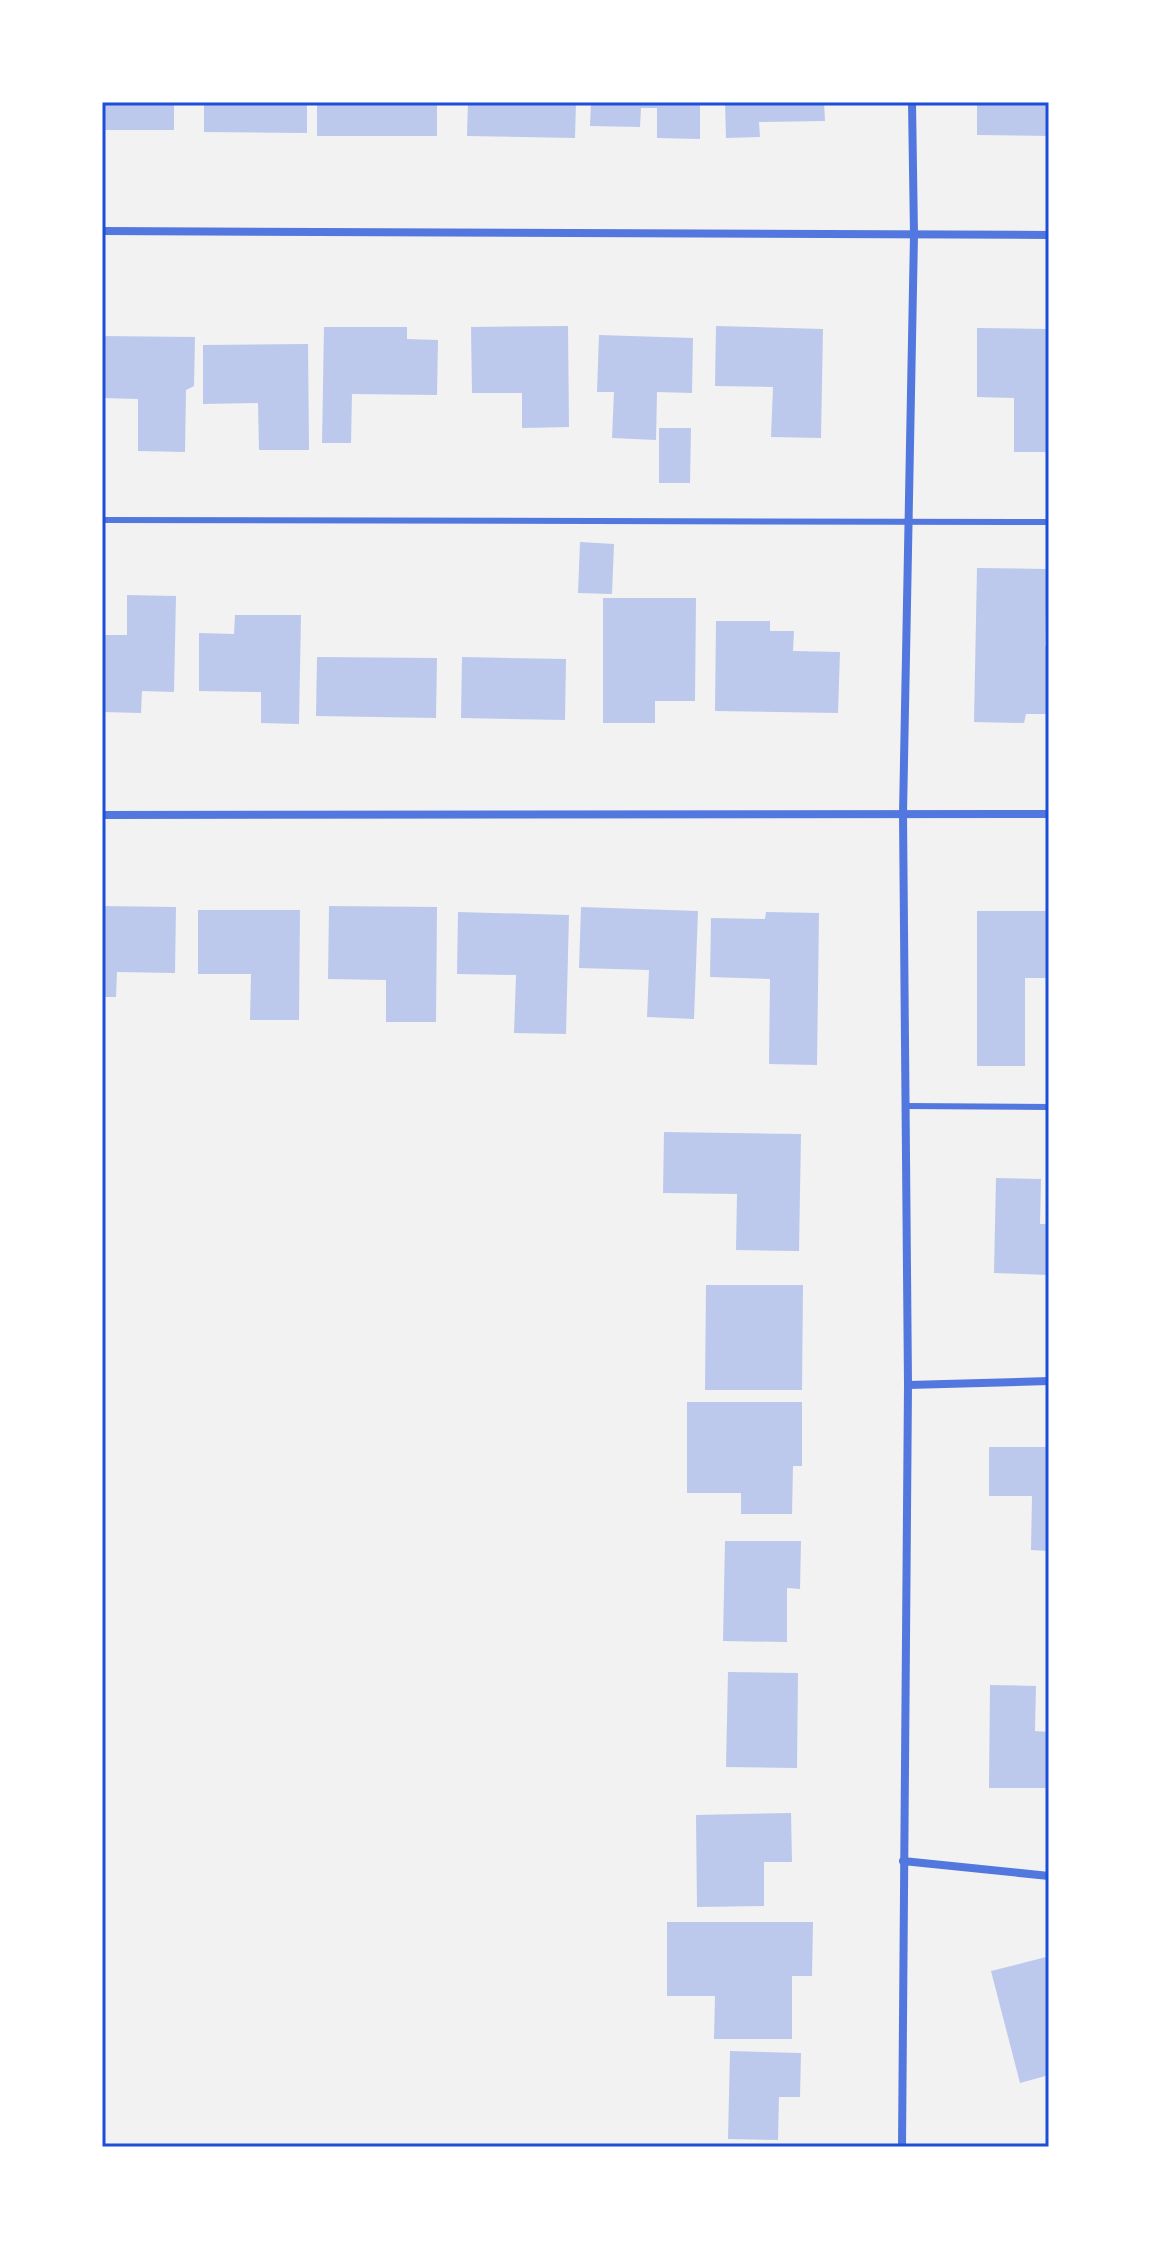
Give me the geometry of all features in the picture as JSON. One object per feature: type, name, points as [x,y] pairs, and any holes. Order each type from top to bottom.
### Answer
[{"type":"street","points":[[902,2147],[908,1385],[903,814],[914,235],[912,102]]},
{"type":"street","points":[[102,231],[1049,235]]},
{"type":"street","points":[[102,815],[1049,814]]},
{"type":"street","points":[[908,1385],[1049,1381]]},
{"type":"street","points":[[903,1861],[1049,1876]]},
{"type":"lane","points":[[102,520],[1049,522]]},
{"type":"lane","points":[[905,1106],[1049,1107]]},
{"type":"building","points":[[102,102],[174,102],[174,130],[102,130]]},
{"type":"building","points":[[204,102],[307,102],[307,133],[204,132]]},
{"type":"building","points":[[317,102],[437,102],[437,136],[317,136]]},
{"type":"building","points":[[468,102],[576,102],[575,138],[467,136]]},
{"type":"building","points":[[591,102],[700,102],[700,139],[657,138],[657,108],[641,108],[640,127],[590,126]]},
{"type":"building","points":[[725,102],[824,102],[825,121],[759,122],[760,137],[726,138]]},
{"type":"building","points":[[977,102],[1049,102],[1049,136],[977,135]]},
{"type":"building","points":[[568,326],[569,427],[522,428],[522,393],[472,393],[471,327]]},
{"type":"building","points":[[716,326],[823,329],[821,438],[771,437],[773,387],[715,386]]},
{"type":"building","points":[[324,327],[407,327],[407,339],[438,340],[437,395],[352,394],[351,443],[322,443]]},
{"type":"building","points":[[977,328],[1049,329],[1049,452],[1014,452],[1014,398],[977,397]]},
{"type":"building","points":[[599,335],[693,338],[692,393],[657,392],[656,440],[612,438],[614,392],[597,392]]},
{"type":"building","points":[[102,336],[195,337],[194,386],[186,390],[185,452],[138,451],[138,399],[102,398]]},
{"type":"building","points":[[308,344],[309,450],[259,450],[258,403],[203,404],[203,345]]},
{"type":"building","points":[[659,428],[691,428],[690,483],[659,483]]},
{"type":"building","points":[[580,542],[614,544],[612,594],[578,593]]},
{"type":"building","points":[[977,568],[1047,569],[1045,646],[1049,646],[1049,714],[1026,714],[1024,723],[974,722]]},
{"type":"building","points":[[127,595],[176,596],[174,692],[142,691],[141,713],[102,712],[102,635],[127,635]]},
{"type":"building","points":[[603,598],[696,598],[695,701],[655,701],[655,723],[603,723]]},
{"type":"building","points":[[235,615],[301,615],[299,724],[261,723],[261,692],[199,691],[199,633],[234,634]]},
{"type":"building","points":[[716,621],[770,621],[770,631],[794,631],[793,651],[840,652],[838,713],[715,711]]},
{"type":"building","points":[[317,657],[437,658],[436,718],[316,716]]},
{"type":"building","points":[[462,657],[566,659],[565,720],[461,718]]},
{"type":"building","points":[[102,906],[176,907],[175,973],[117,972],[116,997],[102,997]]},
{"type":"building","points":[[329,906],[437,907],[436,1022],[386,1022],[386,980],[328,979]]},
{"type":"building","points":[[581,907],[698,911],[694,1019],[647,1017],[649,970],[579,968]]},
{"type":"building","points":[[198,910],[300,910],[299,1020],[250,1020],[251,974],[198,974]]},
{"type":"building","points":[[977,911],[1049,911],[1049,1020],[1046,1020],[1046,978],[1025,978],[1025,1066],[977,1066]]},
{"type":"building","points":[[458,912],[569,915],[566,1034],[514,1033],[516,975],[457,974]]},
{"type":"building","points":[[766,912],[819,913],[817,1065],[769,1064],[770,979],[710,977],[711,918],[765,919]]},
{"type":"building","points":[[664,1132],[801,1134],[799,1251],[736,1250],[737,1194],[663,1193]]},
{"type":"building","points":[[996,1178],[1041,1179],[1040,1224],[1049,1224],[1049,1275],[994,1273]]},
{"type":"building","points":[[706,1285],[803,1285],[802,1390],[705,1390]]},
{"type":"building","points":[[687,1402],[802,1402],[802,1466],[793,1466],[792,1514],[741,1514],[741,1493],[687,1493]]},
{"type":"building","points":[[989,1447],[1049,1447],[1049,1551],[1031,1550],[1032,1496],[989,1496]]},
{"type":"building","points":[[725,1541],[801,1541],[800,1589],[787,1588],[787,1642],[723,1641]]},
{"type":"building","points":[[728,1672],[798,1673],[797,1768],[726,1767]]},
{"type":"building","points":[[990,1685],[1036,1686],[1035,1731],[1049,1732],[1049,1788],[989,1788]]},
{"type":"building","points":[[791,1813],[792,1862],[764,1862],[764,1906],[697,1907],[696,1815]]},
{"type":"building","points":[[667,1922],[813,1922],[812,1976],[792,1976],[792,2039],[714,2039],[715,1996],[667,1996]]},
{"type":"building","points":[[1046,1957],[1049,1968],[1049,2075],[1020,2083],[991,1971]]},
{"type":"building","points":[[730,2051],[801,2053],[800,2097],[779,2097],[778,2140],[728,2139]]}]
